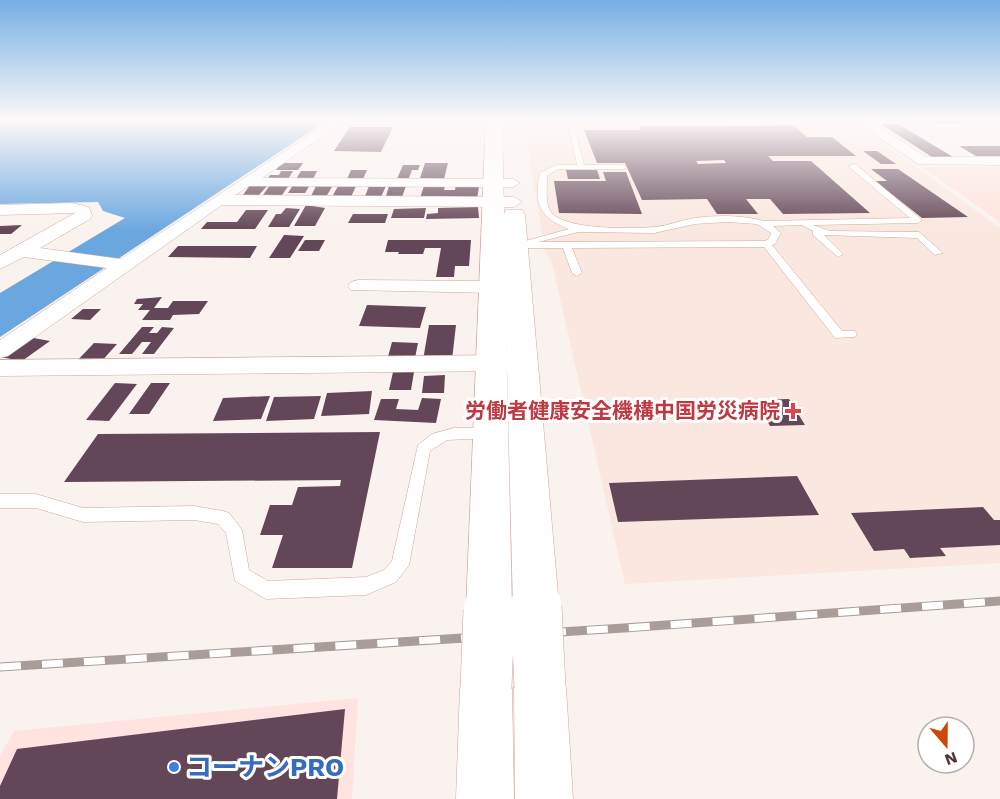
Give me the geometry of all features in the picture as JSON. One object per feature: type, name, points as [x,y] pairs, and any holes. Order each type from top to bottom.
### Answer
[{"type":"street","points":[[0,351],[285,156]]},
{"type":"street","points":[[499,156],[504,193]]},
{"type":"street","points":[[484,799],[491,433],[507,363],[504,193],[506,156]]},
{"type":"street","points":[[916,156],[923,161],[1000,161]]},
{"type":"street","points":[[246,182],[504,193]]},
{"type":"street","points":[[219,200],[504,193]]},
{"type":"street","points":[[0,210],[83,210],[84,215],[0,263]]},
{"type":"street","points":[[505,244],[493,287],[507,363],[536,606],[544,799]]},
{"type":"street","points":[[23,251],[123,265]]},
{"type":"street","points":[[358,286],[493,287]]},
{"type":"street","points":[[0,368],[507,363]]},
{"type":"lane","points":[[578,156],[581,167]]},
{"type":"lane","points":[[505,244],[578,229],[654,230],[695,221],[765,223],[918,220],[852,166]]},
{"type":"lane","points":[[578,229],[549,219],[544,212],[543,176],[556,167],[623,167]]},
{"type":"lane","points":[[799,222],[828,234],[919,235],[938,253]]},
{"type":"lane","points":[[765,223],[772,237],[839,335],[851,334],[772,237]]},
{"type":"lane","points":[[677,225],[699,232],[700,240],[691,245]]},
{"type":"lane","points":[[505,244],[691,245],[772,237],[811,230],[819,234],[838,254]]},
{"type":"lane","points":[[567,246],[577,273]]},
{"type":"lane","points":[[0,501],[36,501],[83,515],[194,513],[223,518],[234,530],[241,574],[266,590],[366,586],[390,576],[400,565],[423,449],[430,440],[448,434],[491,433]]},
{"type":"shaded area","name":"労働者健康安全機構中国労災病院","points":[[529,156],[901,156],[1000,228],[1000,563],[625,584],[551,259],[545,252]]},
{"type":"shaded area","points":[[922,167],[1000,167],[1000,222]]},
{"type":"shaded area","name":"コーナンPRO","points":[[358,698],[352,799],[0,799],[0,756],[14,731]]},
{"type":"water","points":[[0,156],[273,156],[0,337],[0,293],[125,218],[103,211],[98,202],[0,204]]},
{"type":"building","points":[[594,156],[768,156],[773,161],[811,161],[870,213],[783,214],[770,199],[746,199],[758,214],[717,214],[707,199],[642,200],[625,163],[597,163]],"holes":[[[724,160],[726,163],[698,164],[696,161]]]},
{"type":"building","points":[[870,156],[885,156],[896,164],[881,164]]},
{"type":"building","points":[[281,163],[303,163],[298,170],[276,170]]},
{"type":"building","points":[[425,163],[448,163],[444,179],[420,178]]},
{"type":"building","points":[[403,165],[420,165],[418,170],[412,170],[408,180],[397,179]]},
{"type":"building","points":[[871,169],[898,169],[968,217],[922,218],[875,181],[887,181]]},
{"type":"building","points":[[351,170],[367,170],[363,179],[347,179]]},
{"type":"building","points":[[566,170],[597,170],[600,179],[568,179]]},
{"type":"building","points":[[281,171],[293,171],[287,181],[266,181],[270,175],[279,175]]},
{"type":"building","points":[[301,171],[317,171],[313,179],[296,179]]},
{"type":"building","points":[[603,172],[626,172],[642,214],[559,213],[554,181],[606,181]]},
{"type":"building","points":[[250,185],[268,185],[258,196],[243,195]]},
{"type":"building","points":[[270,185],[289,185],[282,195],[263,195]]},
{"type":"building","points":[[293,185],[310,185],[305,193],[288,193]]},
{"type":"building","points":[[333,185],[326,197],[311,196],[316,186]]},
{"type":"building","points":[[456,185],[479,186],[477,199],[420,198],[424,186],[445,186],[444,190],[455,190]]},
{"type":"building","points":[[338,186],[356,186],[351,197],[332,197]]},
{"type":"building","points":[[369,186],[386,186],[381,197],[365,196]]},
{"type":"building","points":[[389,186],[406,186],[402,197],[386,196]]},
{"type":"building","points":[[306,205],[325,208],[315,226],[294,226]]},
{"type":"building","points":[[478,207],[479,218],[426,219],[427,214],[438,213],[438,208]]},
{"type":"building","points":[[286,208],[300,209],[289,227],[268,227],[276,214],[281,214]]},
{"type":"building","points":[[426,208],[424,218],[391,218],[394,209]]},
{"type":"building","points":[[246,210],[268,210],[255,229],[201,229],[207,222],[237,222]]},
{"type":"building","points":[[353,214],[388,214],[385,223],[348,223]]},
{"type":"building","points":[[22,225],[11,234],[0,234],[0,226]]},
{"type":"building","points":[[284,235],[304,236],[290,258],[269,258]]},
{"type":"building","points":[[305,240],[325,240],[319,251],[298,251]]},
{"type":"building","points":[[388,240],[471,240],[469,266],[455,266],[454,277],[436,277],[441,248],[425,248],[423,254],[385,252]]},
{"type":"building","points":[[178,246],[257,246],[250,258],[168,257]]},
{"type":"building","points":[[162,297],[154,308],[168,308],[173,301],[208,301],[199,314],[173,315],[170,320],[142,320],[150,310],[138,310],[143,304],[134,304],[137,299]]},
{"type":"building","points":[[367,305],[426,307],[420,328],[359,326]]},
{"type":"building","points":[[83,309],[101,309],[90,320],[71,319]]},
{"type":"building","points":[[429,325],[456,325],[452,360],[423,360]]},
{"type":"building","points":[[142,327],[154,327],[149,333],[157,333],[162,327],[174,328],[154,354],[142,354],[151,342],[142,342],[132,354],[119,354]]},
{"type":"building","points":[[28,337],[50,341],[22,361],[0,357]]},
{"type":"building","points":[[392,342],[418,343],[415,358],[388,357]]},
{"type":"building","points":[[94,343],[117,344],[100,363],[75,363]]},
{"type":"building","points":[[393,372],[414,372],[411,390],[389,390]]},
{"type":"building","points":[[445,375],[444,393],[422,393],[424,376]]},
{"type":"building","points":[[115,383],[137,384],[109,421],[86,420]]},
{"type":"building","points":[[151,383],[170,383],[149,414],[129,414]]},
{"type":"building","points":[[372,391],[369,414],[321,416],[327,393]]},
{"type":"building","points":[[270,396],[261,419],[213,421],[223,398]]},
{"type":"building","points":[[321,396],[314,419],[266,421],[274,397]]},
{"type":"building","points":[[422,398],[441,399],[436,423],[374,420],[381,399],[399,399],[396,409],[418,410]]},
{"type":"building","points":[[789,399],[805,425],[770,426],[756,400]]},
{"type":"building","points":[[380,432],[352,568],[272,568],[283,535],[260,535],[270,505],[292,505],[298,487],[340,486],[341,480],[64,482],[98,434]]},
{"type":"building","points":[[797,476],[819,515],[618,522],[609,483]]},
{"type":"building","points":[[983,507],[994,520],[1000,520],[1000,545],[940,548],[946,556],[910,558],[904,549],[874,551],[851,513]]},
{"type":"building","name":"コーナンPRO","points":[[345,709],[337,799],[0,799],[0,786],[17,749]]},
{"type":"railway","points":[[0,667],[624,628],[1000,601]]},
{"type":"place","name":"労働者健康安全機構中国労災病院","points":[[793,411]]},
{"type":"place","name":"コーナンPRO","points":[[174,767]]}]
